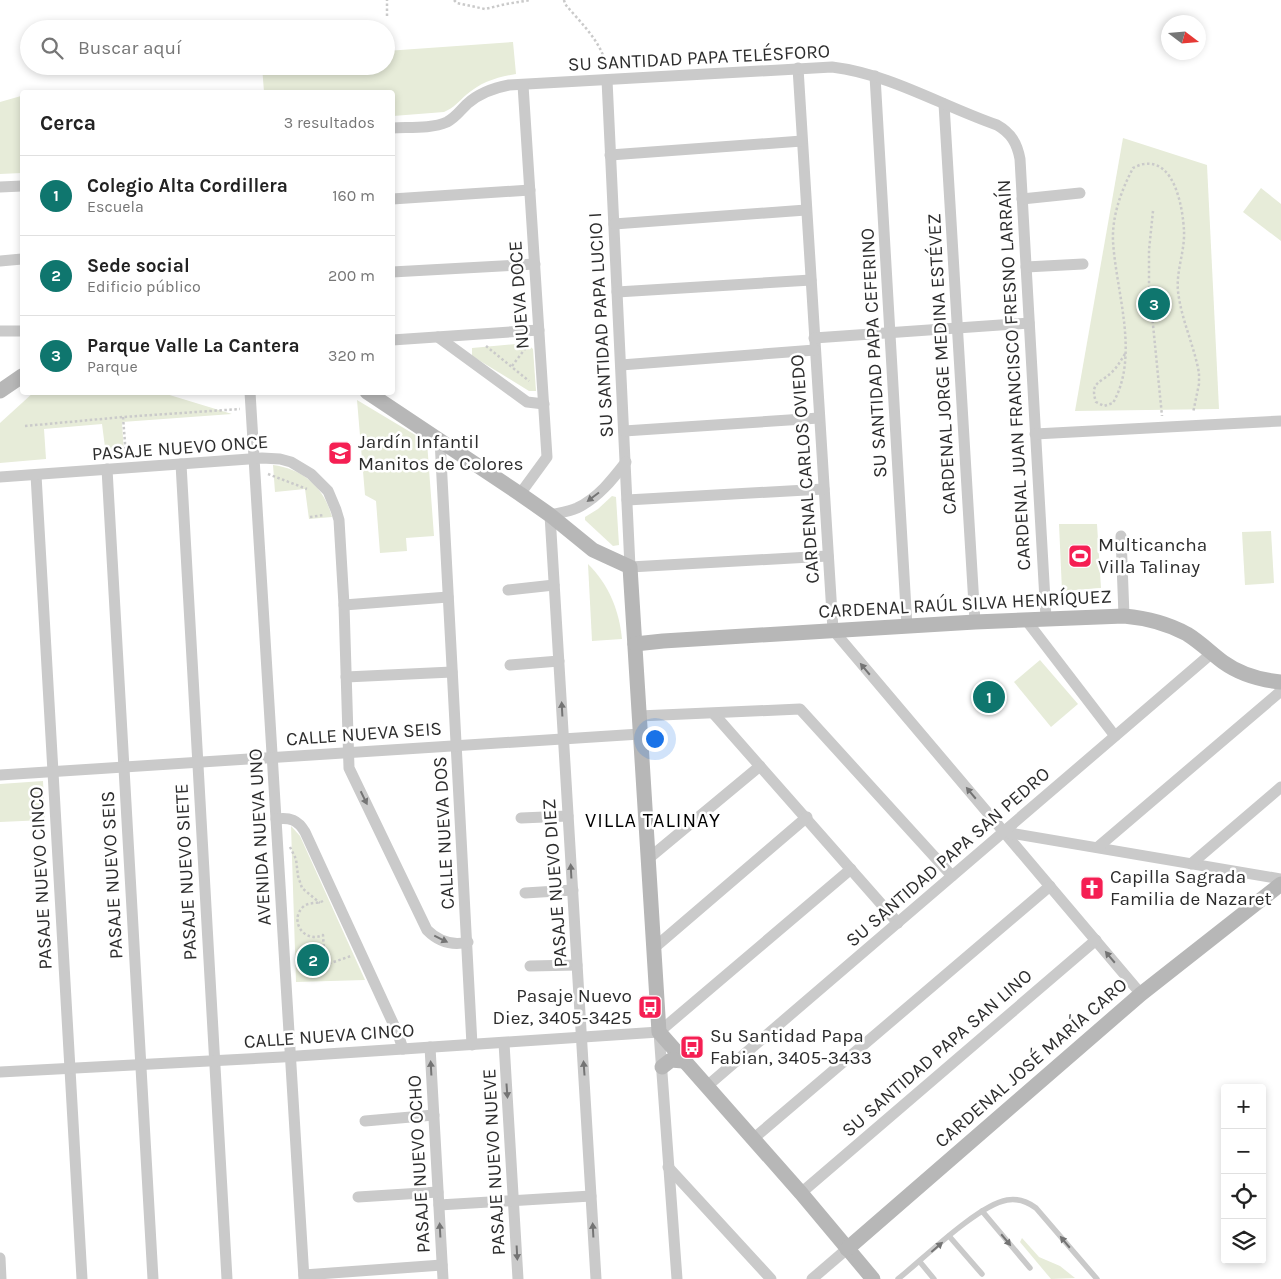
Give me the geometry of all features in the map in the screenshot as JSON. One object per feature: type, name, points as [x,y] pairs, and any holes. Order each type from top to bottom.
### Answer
[{"type":"street","name":"SU SANTIDAD PAPA TELÉSFORO","points":[[395,128],[431,126],[445,123],[457,115],[469,102],[488,91],[509,85],[832,67],[850,69],[875,76],[1004,129],[1015,142],[1020,159]]},
{"type":"street","name":"CARDENAL CARLOS OVIEDO","points":[[798,68],[833,630]]},
{"type":"street","name":"SU SANTIDAD PAPA CEFERINO","points":[[875,76],[907,627]]},
{"type":"street","name":"SU SANTIDAD PAPA LUCIO I","points":[[606,80],[630,567]]},
{"type":"street","name":"NUEVA DOCE","points":[[520,494],[547,457],[523,85]]},
{"type":"street","name":"CARDENAL JORGE MEDINA ESTÉVEZ","points":[[944,104],[975,622]]},
{"type":"street","points":[[610,154],[802,141]]},
{"type":"street","name":"CARDENAL JUAN FRANCISCO FRESNO LARRAÍN","points":[[1020,159],[1046,618]]},
{"type":"street","points":[[0,187],[20,186]]},
{"type":"street","points":[[395,199],[530,190]]},
{"type":"street","points":[[1022,199],[1080,193]]},
{"type":"street","points":[[614,224],[806,210]]},
{"type":"street","points":[[0,261],[20,259]]},
{"type":"street","points":[[395,272],[534,264]]},
{"type":"street","points":[[1026,267],[1083,264]]},
{"type":"street","points":[[617,292],[811,280]]},
{"type":"street","points":[[814,338],[1029,323]]},
{"type":"street","points":[[395,340],[539,330]]},
{"type":"street","points":[[0,331],[20,331]]},
{"type":"street","points":[[438,337],[527,402],[544,404]]},
{"type":"street","points":[[621,365],[815,350]]},
{"type":"street","points":[[0,391],[20,377]]},
{"type":"street","name":"AVENIDA NUEVA UNO","points":[[250,395],[304,1277]]},
{"type":"street","points":[[372,395],[520,494],[550,515],[593,550],[630,567],[828,556]]},
{"type":"street","points":[[624,431],[819,418]]},
{"type":"street","points":[[1035,434],[1281,421]]},
{"type":"street","name":"CALLE NUEVA DOS","points":[[440,440],[472,1044]]},
{"type":"street","name":"PASAJE NUEVO ONCE","points":[[0,478],[181,464],[255,464],[268,458],[291,462],[311,474],[328,491],[339,520],[344,605],[349,768],[427,930],[436,938],[448,943],[468,942]]},
{"type":"street","points":[[550,515],[576,508],[592,499],[610,483],[626,462]]},
{"type":"street","name":"PASAJE NUEVO SIETE","points":[[181,464],[227,1279]]},
{"type":"street","name":"PASAJE NUEVO SEIS","points":[[107,469],[153,1279]]},
{"type":"street","name":"PASAJE NUEVO CINCO","points":[[36,475],[82,1279]]},
{"type":"street","points":[[628,500],[824,488]]},
{"type":"street","name":"PASAJE NUEVO DIEZ","points":[[550,515],[596,1279]]},
{"type":"street","points":[[1122,536],[1124,616]]},
{"type":"street","points":[[630,567],[676,1279]]},
{"type":"street","points":[[508,590],[554,585]]},
{"type":"street","points":[[344,605],[448,597]]},
{"type":"street","name":"CARDENAL RAÚL SILVA HENRÍQUEZ","points":[[634,644],[833,630],[1046,618],[1124,616],[1170,626],[1199,642],[1228,665],[1246,675],[1281,682]]},
{"type":"street","points":[[1026,620],[1115,736]]},
{"type":"street","points":[[833,630],[1141,994]]},
{"type":"street","name":"SU SANTIDAD PAPA SAN PEDRO","points":[[706,1087],[1212,653]]},
{"type":"street","points":[[510,665],[559,661]]},
{"type":"street","points":[[346,677],[452,672]]},
{"type":"street","points":[[1098,847],[1281,691]]},
{"type":"street","points":[[639,716],[800,709],[952,876]]},
{"type":"street","points":[[714,714],[898,922]]},
{"type":"street","name":"CALLE NUEVA SEIS","points":[[0,775],[640,734]]},
{"type":"street","points":[[648,860],[760,766]]},
{"type":"street","points":[[1191,864],[1281,787]]},
{"type":"street","points":[[521,818],[568,816]]},
{"type":"street","points":[[654,948],[807,817]]},
{"type":"street","points":[[276,818],[294,820],[301,825],[305,832],[361,952],[403,1049]]},
{"type":"street","points":[[1004,832],[1281,879]]},
{"type":"street","points":[[659,1032],[851,869]]},
{"type":"street","name":"CARDENAL JOSÉ MARÍA CARO","points":[[812,1279],[1141,994],[1281,884]]},
{"type":"street","points":[[753,1139],[1050,886]]},
{"type":"street","points":[[525,893],[573,890]]},
{"type":"street","name":"SU SANTIDAD PAPA SAN LINO","points":[[801,1193],[1096,940]]},
{"type":"street","points":[[530,966],[577,965]]},
{"type":"street","points":[[659,1032],[801,1193],[873,1279]]},
{"type":"street","name":"CALLE NUEVA CINCO","points":[[0,1072],[290,1057],[659,1032]]},
{"type":"street","name":"PASAJE NUEVO NUEVE","points":[[504,1042],[518,1279]]},
{"type":"street","name":"PASAJE NUEVO OCHO","points":[[430,1048],[443,1279]]},
{"type":"street","points":[[662,1067],[671,1060],[684,1060]]},
{"type":"street","points":[[365,1121],[434,1115]]},
{"type":"street","points":[[668,1167],[771,1279]]},
{"type":"street","points":[[358,1197],[438,1192]]},
{"type":"street","points":[[439,1205],[592,1196]]},
{"type":"street","points":[[0,1258],[2,1279]]},
{"type":"street","points":[[304,1277],[442,1265]]},
{"type":"lane","points":[[898,1279],[982,1211],[1006,1200],[1018,1200],[1031,1204],[1036,1208],[1097,1279]]},
{"type":"lane","points":[[982,1211],[1030,1268]]},
{"type":"lane","points":[[949,1236],[982,1274]]},
{"type":"lane","points":[[920,1262],[934,1279]]},
{"type":"path","points":[[387,0],[387,16]]},
{"type":"path","points":[[454,0],[457,3],[484,10],[531,0]]},
{"type":"path","points":[[560,0],[590,34],[605,58],[606,80]]},
{"type":"path","points":[[564,0],[565,4]]},
{"type":"path","points":[[1125,354],[1112,372],[1096,384],[1093,393],[1096,402],[1104,406],[1113,403],[1120,390],[1125,354],[1113,240],[1115,217],[1121,195],[1133,168],[1144,164],[1157,165],[1170,175],[1177,191],[1183,224],[1184,241],[1178,289],[1197,361],[1199,378],[1190,426]]},
{"type":"path","points":[[1154,211],[1149,250],[1149,284],[1163,428]]},
{"type":"path","points":[[512,366],[539,330]]},
{"type":"path","points":[[471,335],[532,383]]},
{"type":"path","points":[[25,426],[251,408]]},
{"type":"path","points":[[122,417],[126,468]]},
{"type":"path","points":[[255,464],[303,486]]},
{"type":"path","points":[[310,517],[324,516],[323,510]]},
{"type":"path","points":[[288,843],[296,859],[302,888],[320,903],[308,904],[298,914],[297,920],[300,930],[307,936],[314,938],[323,935],[325,965],[361,952]]},
{"type":"green space","points":[[513,42],[516,74],[483,83],[444,112],[395,116],[395,90],[264,90],[263,75],[395,75],[395,50]]},
{"type":"green space","points":[[20,96],[20,173],[0,174],[0,102]]},
{"type":"green space","points":[[1123,138],[1207,165],[1219,409],[1075,411]]},
{"type":"green space","points":[[1261,188],[1281,204],[1281,241],[1243,212]]},
{"type":"green space","points":[[526,343],[533,349],[536,391],[529,391],[472,356],[472,348]]},
{"type":"green space","points":[[31,395],[170,395],[232,414],[122,422],[124,453],[106,455],[102,424],[44,429],[46,459],[0,463],[0,423]]},
{"type":"green space","points":[[357,400],[427,442],[434,536],[406,538],[407,551],[380,553],[376,501],[365,495]]},
{"type":"green space","points":[[273,465],[294,471],[311,481],[324,497],[332,517],[309,519],[305,489],[275,492]]},
{"type":"green space","points":[[612,496],[616,497],[619,545],[613,546],[585,520],[585,517],[598,509]]},
{"type":"green space","name":"Multicancha Villa Talinay","points":[[1059,524],[1097,524],[1101,588],[1062,591]]},
{"type":"green space","points":[[1271,531],[1274,583],[1245,585],[1242,532]]},
{"type":"green space","points":[[588,564],[602,580],[612,598],[621,628],[622,639],[592,641]]},
{"type":"green space","points":[[1040,660],[1078,704],[1051,727],[1014,682]]},
{"type":"green space","points":[[43,781],[45,820],[0,822],[0,784]]},
{"type":"green space","points":[[291,826],[300,836],[365,980],[296,982]]},
{"type":"green space","points":[[1022,1238],[1039,1257],[1060,1266],[1075,1278],[1051,1279],[1020,1242]]},
{"type":"place","name":"Parque Valle La Cantera","points":[[1154,304]]},
{"type":"place","name":"Jardín Infantil Manitos de Colores","points":[[340,453]]},
{"type":"place","name":"Multicancha Villa Talinay","points":[[1080,556]]},
{"type":"place","name":"Colegio Alta Cordillera","points":[[989,697]]},
{"type":"place","name":"Capilla Sagrada Familia de Nazaret","points":[[1092,888]]},
{"type":"place","name":"Sede social","points":[[313,960]]},
{"type":"place","name":"Pasaje Nuevo Diez, 3405-3425","points":[[650,1007]]},
{"type":"place","name":"Su Santidad Papa Fabian, 3405-3433","points":[[692,1047]]},
{"type":"district","name":"VILLA TALINAY","points":[[653,820]]}]
